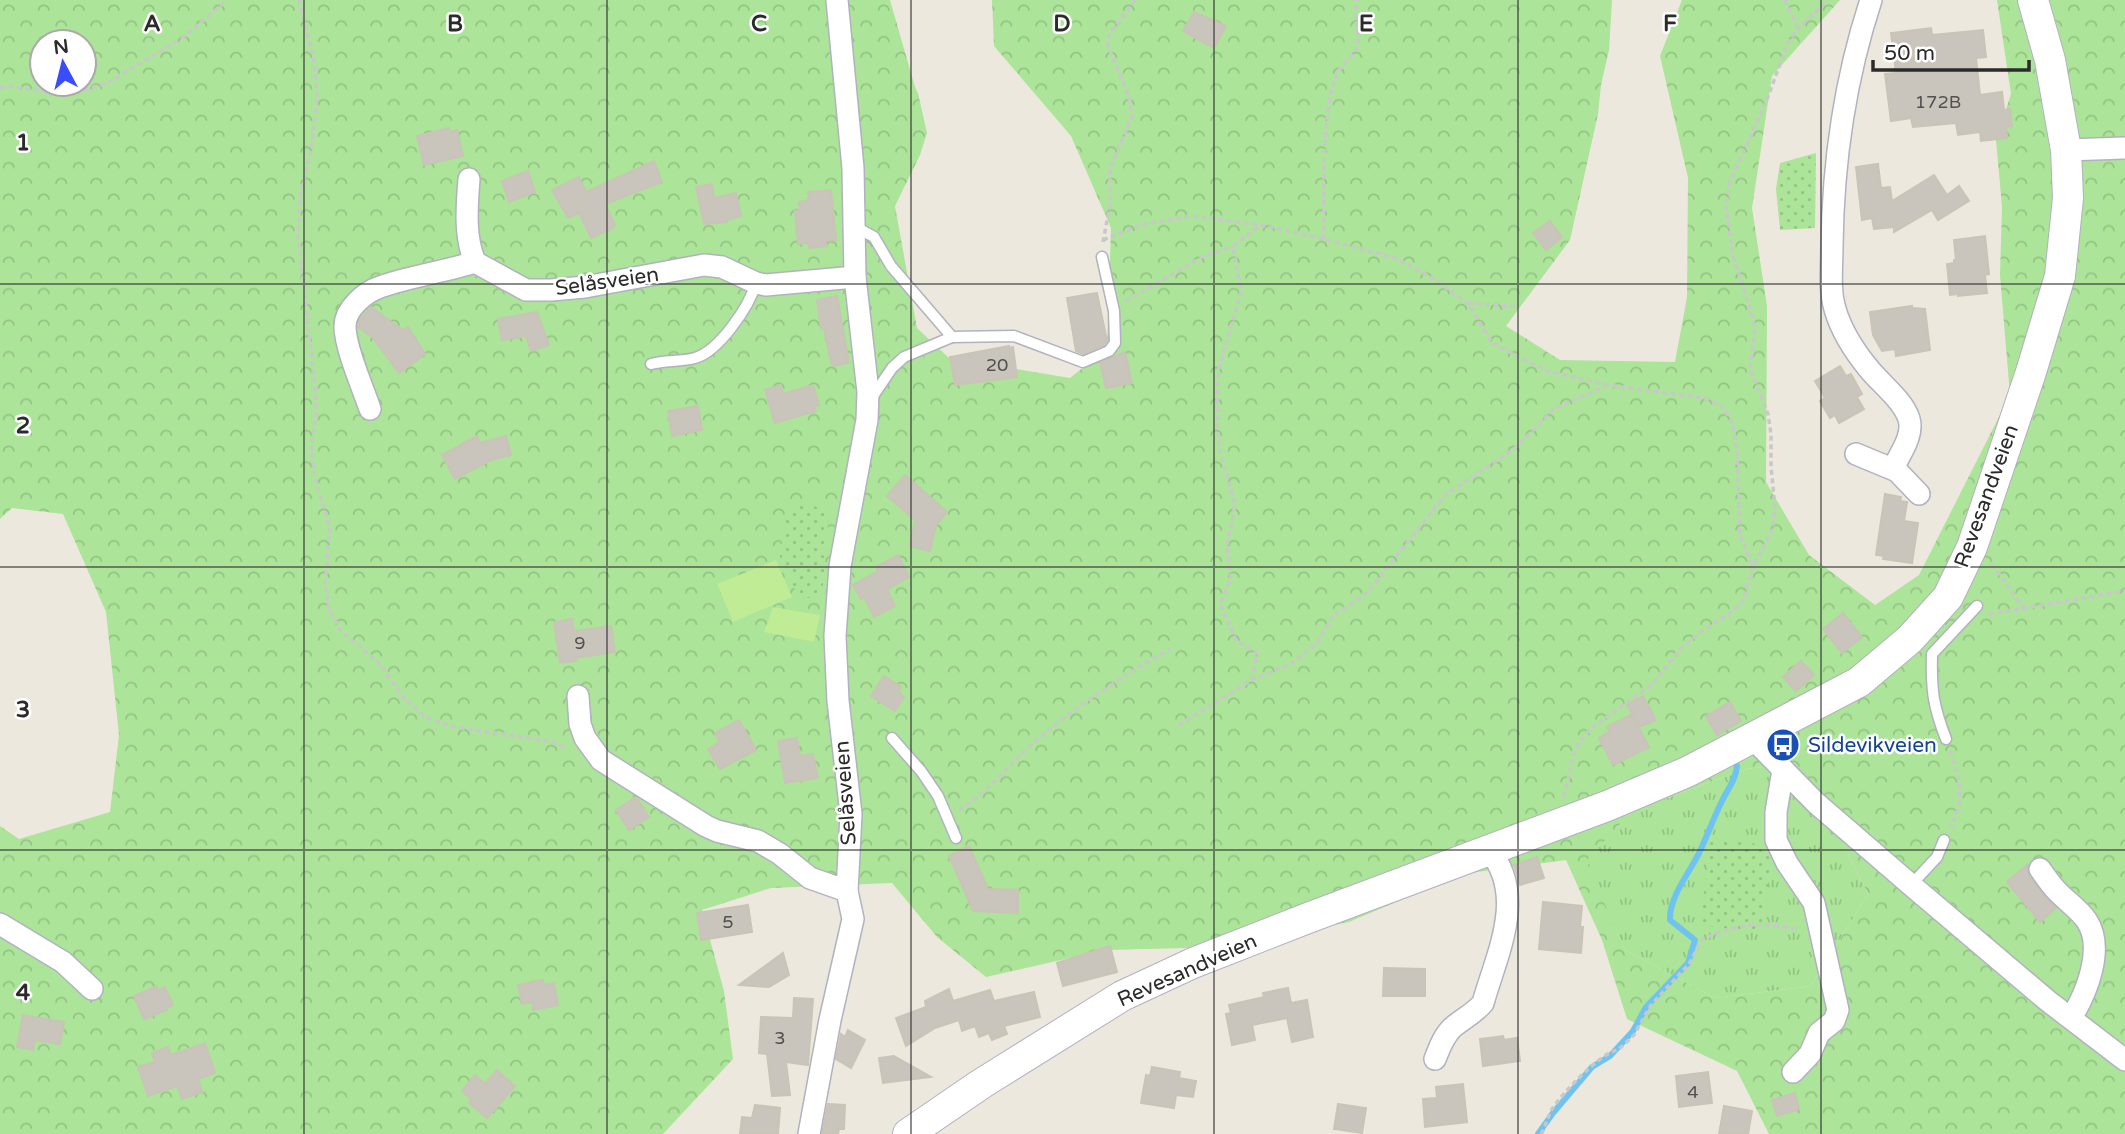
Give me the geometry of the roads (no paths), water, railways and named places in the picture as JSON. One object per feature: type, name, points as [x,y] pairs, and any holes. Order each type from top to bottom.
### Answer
[{"type":"main road","name":"Revesandveien","points":[[908,1134],[981,1084],[1122,996],[1193,963],[1560,824],[1687,772],[1859,682],[1910,639],[1940,626],[1948,597],[1972,547],[2060,276],[2068,198],[2066,150],[2050,60],[2034,0]]},
{"type":"street","name":"Selåsveien","points":[[808,1134],[853,919],[848,891],[851,814],[838,701],[835,636],[840,566],[867,420],[855,277],[853,168],[837,0]]},
{"type":"street","points":[[1871,0],[1857,42],[1846,95],[1833,197],[1831,289],[1844,332],[1867,367],[1903,407],[1909,419],[1906,442],[1893,468]]},
{"type":"street","points":[[2066,150],[2125,148]]},
{"type":"street","points":[[370,410],[347,340],[345,324],[348,313],[361,298],[377,287],[475,262],[469,249],[469,179]]},
{"type":"street","name":"Selåsveien","points":[[475,262],[526,290],[585,287],[704,265],[722,267],[756,283],[787,285],[855,277]]},
{"type":"street","points":[[1856,454],[1893,468],[1919,494]]},
{"type":"street","points":[[578,696],[580,724],[585,738],[601,760],[706,826],[758,841],[780,854],[810,878],[848,891]]},
{"type":"street","points":[[1756,738],[1760,747],[1816,803],[1911,885],[2125,1060]]},
{"type":"street","points":[[1783,770],[1776,812],[1776,840],[1787,863],[1814,903],[1838,1010],[1834,1021],[1819,1033],[1810,1054],[1793,1072]]},
{"type":"street","points":[[1435,1059],[1451,1029],[1477,1011],[1483,1003],[1503,939],[1509,905],[1505,877],[1489,850]]},
{"type":"street","points":[[2040,869],[2090,925],[2094,948],[2091,981],[2084,999],[2071,1018]]},
{"type":"street","points":[[0,924],[63,962],[92,989]]},
{"type":"lane","points":[[854,226],[874,237],[891,266],[952,337]]},
{"type":"lane","points":[[867,405],[892,368],[904,356],[952,337],[1014,336],[1087,362],[1114,346],[1114,311],[1102,257]]},
{"type":"lane","points":[[651,364],[690,359],[707,352],[734,323],[753,293],[756,283]]},
{"type":"lane","points":[[1946,739],[1935,712],[1931,682],[1932,654],[1940,626],[1966,617],[1977,606]]},
{"type":"lane","points":[[892,738],[938,796],[956,838]]},
{"type":"lane","points":[[1911,885],[1937,857],[1944,841]]},
{"type":"waterway","points":[[1538,1134],[1592,1067],[1610,1056],[1633,1031],[1646,1007],[1688,963],[1695,940],[1670,920],[1673,902],[1700,851],[1737,766]]},
{"type":"place","name":"Sildevikveien","points":[[1783,745]]}]
